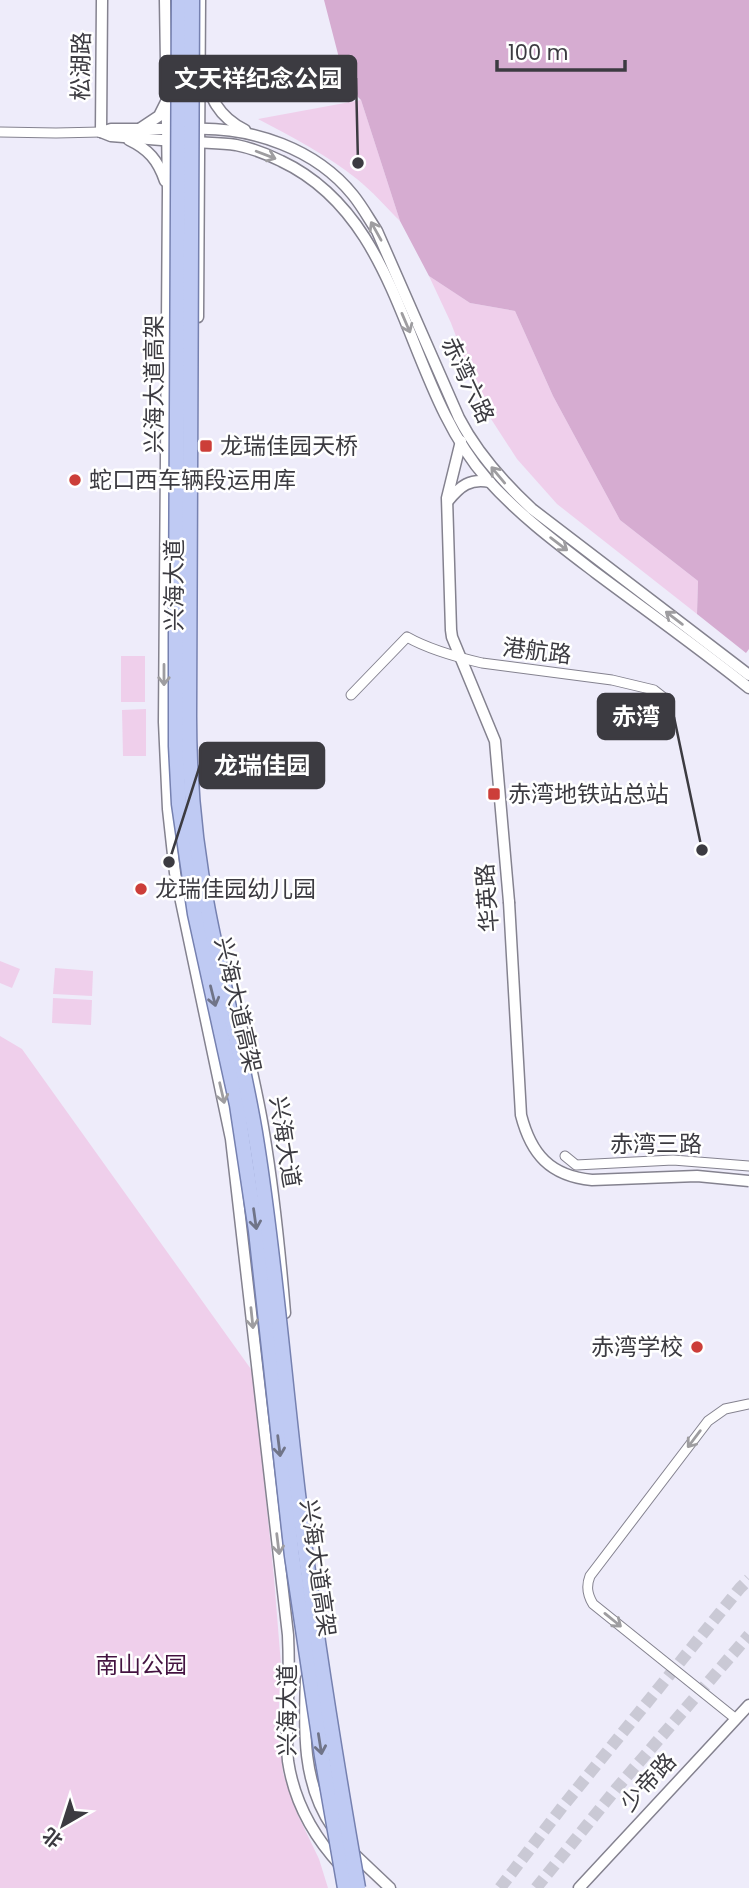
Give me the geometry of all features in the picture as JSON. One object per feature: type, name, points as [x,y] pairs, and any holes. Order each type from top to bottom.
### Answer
[{"type":"main road","name":"兴海大道高架","points":[[178,0],[176,681],[179,804],[195,915],[241,1127],[256,1231],[292,1556],[345,1888]]},
{"type":"main road","name":"兴海大道高架","points":[[192,0],[189,726],[193,805],[207,909],[257,1143],[316,1631],[358,1888]]},
{"type":"street","name":"松湖路","points":[[101,132],[102,0]]},
{"type":"street","name":"兴海大道","points":[[165,0],[168,190],[164,709],[168,809],[175,873],[231,1139],[287,1615],[288,1762],[301,1807],[314,1832],[331,1855],[363,1888]]},
{"type":"street","name":"兴海大道","points":[[200,0],[194,717],[199,807],[209,878],[223,951],[251,1065],[273,1194],[306,1544],[308,1628],[305,1747],[312,1783],[327,1821],[350,1850],[390,1888]]},
{"type":"street","points":[[199,58],[209,90],[221,112],[228,120],[254,135]]},
{"type":"street","points":[[139,129],[159,116],[168,98]]},
{"type":"street","name":"赤湾六路","points":[[168,135],[199,128],[254,135],[299,152],[343,184],[377,231],[464,428],[487,462],[532,509],[747,679]]},
{"type":"street","name":"松湖路","points":[[101,132],[111,129],[139,129],[168,135]]},
{"type":"street","points":[[0,132],[101,132]]},
{"type":"street","name":"松湖路","points":[[101,132],[122,137],[168,135]]},
{"type":"street","name":"赤湾六路","points":[[168,135],[199,143],[237,145],[258,151],[299,169],[333,196],[377,257],[460,444],[490,482],[551,538],[747,679]]},
{"type":"street","points":[[122,137],[138,144],[154,157],[168,190]]},
{"type":"street","name":"华英路","points":[[464,428],[447,503],[451,630],[495,741],[509,902],[521,1115],[530,1141],[542,1159],[563,1174],[576,1178],[592,1180],[697,1176],[749,1181]]},
{"type":"street","points":[[447,503],[458,489],[468,482],[490,482]]},
{"type":"street","name":"港航路","points":[[351,695],[407,637],[461,658],[482,663],[612,680],[654,690],[663,697]]},
{"type":"street","name":"赤湾三路","points":[[565,1156],[576,1165],[673,1160],[749,1166]]},
{"type":"street","points":[[736,1719],[593,1604],[587,1584],[590,1576],[708,1421],[725,1409],[749,1404]]},
{"type":"street","name":"少帝路","points":[[579,1888],[749,1705]]},
{"type":"green space","points":[[361,100],[400,221],[346,170],[258,119]]},
{"type":"green space","points":[[429,276],[470,303],[515,311],[553,396],[620,520],[698,581],[697,614],[557,504],[517,459],[482,405],[451,323]]},
{"type":"green space","points":[[121,656],[145,656],[145,702],[121,702]]},
{"type":"green space","points":[[146,709],[146,756],[123,756],[122,710]]},
{"type":"green space","points":[[0,961],[20,969],[12,988],[0,983]]},
{"type":"green space","points":[[55,968],[93,971],[92,996],[53,994]]},
{"type":"green space","points":[[53,998],[92,1000],[91,1025],[52,1023]]},
{"type":"green space","name":"南山公园","points":[[0,1036],[22,1049],[253,1372],[281,1665],[278,1725],[283,1773],[297,1813],[319,1859],[328,1888],[0,1888]]},
{"type":"shaded area","points":[[324,0],[749,0],[749,649],[746,653],[697,614],[698,581],[620,520],[553,396],[515,311],[470,303],[429,276],[400,221],[361,100],[346,85]]},
{"type":"tunnel","points":[[500,1888],[563,1806],[749,1579]]},
{"type":"tunnel","points":[[536,1888],[616,1789],[749,1635]]},
{"type":"place","name":"文天祥纪念公园","points":[[358,163]]},
{"type":"place","name":"龙瑞佳园天桥","points":[[206,446]]},
{"type":"place","name":"蛇口西车辆段运用库","points":[[75,480]]},
{"type":"place","name":"赤湾地铁站总站","points":[[494,794]]},
{"type":"place","name":"赤湾","points":[[702,850]]},
{"type":"place","name":"龙瑞佳园","points":[[169,862]]},
{"type":"place","name":"龙瑞佳园幼儿园","points":[[141,889]]},
{"type":"place","name":"赤湾学校","points":[[697,1347]]}]
